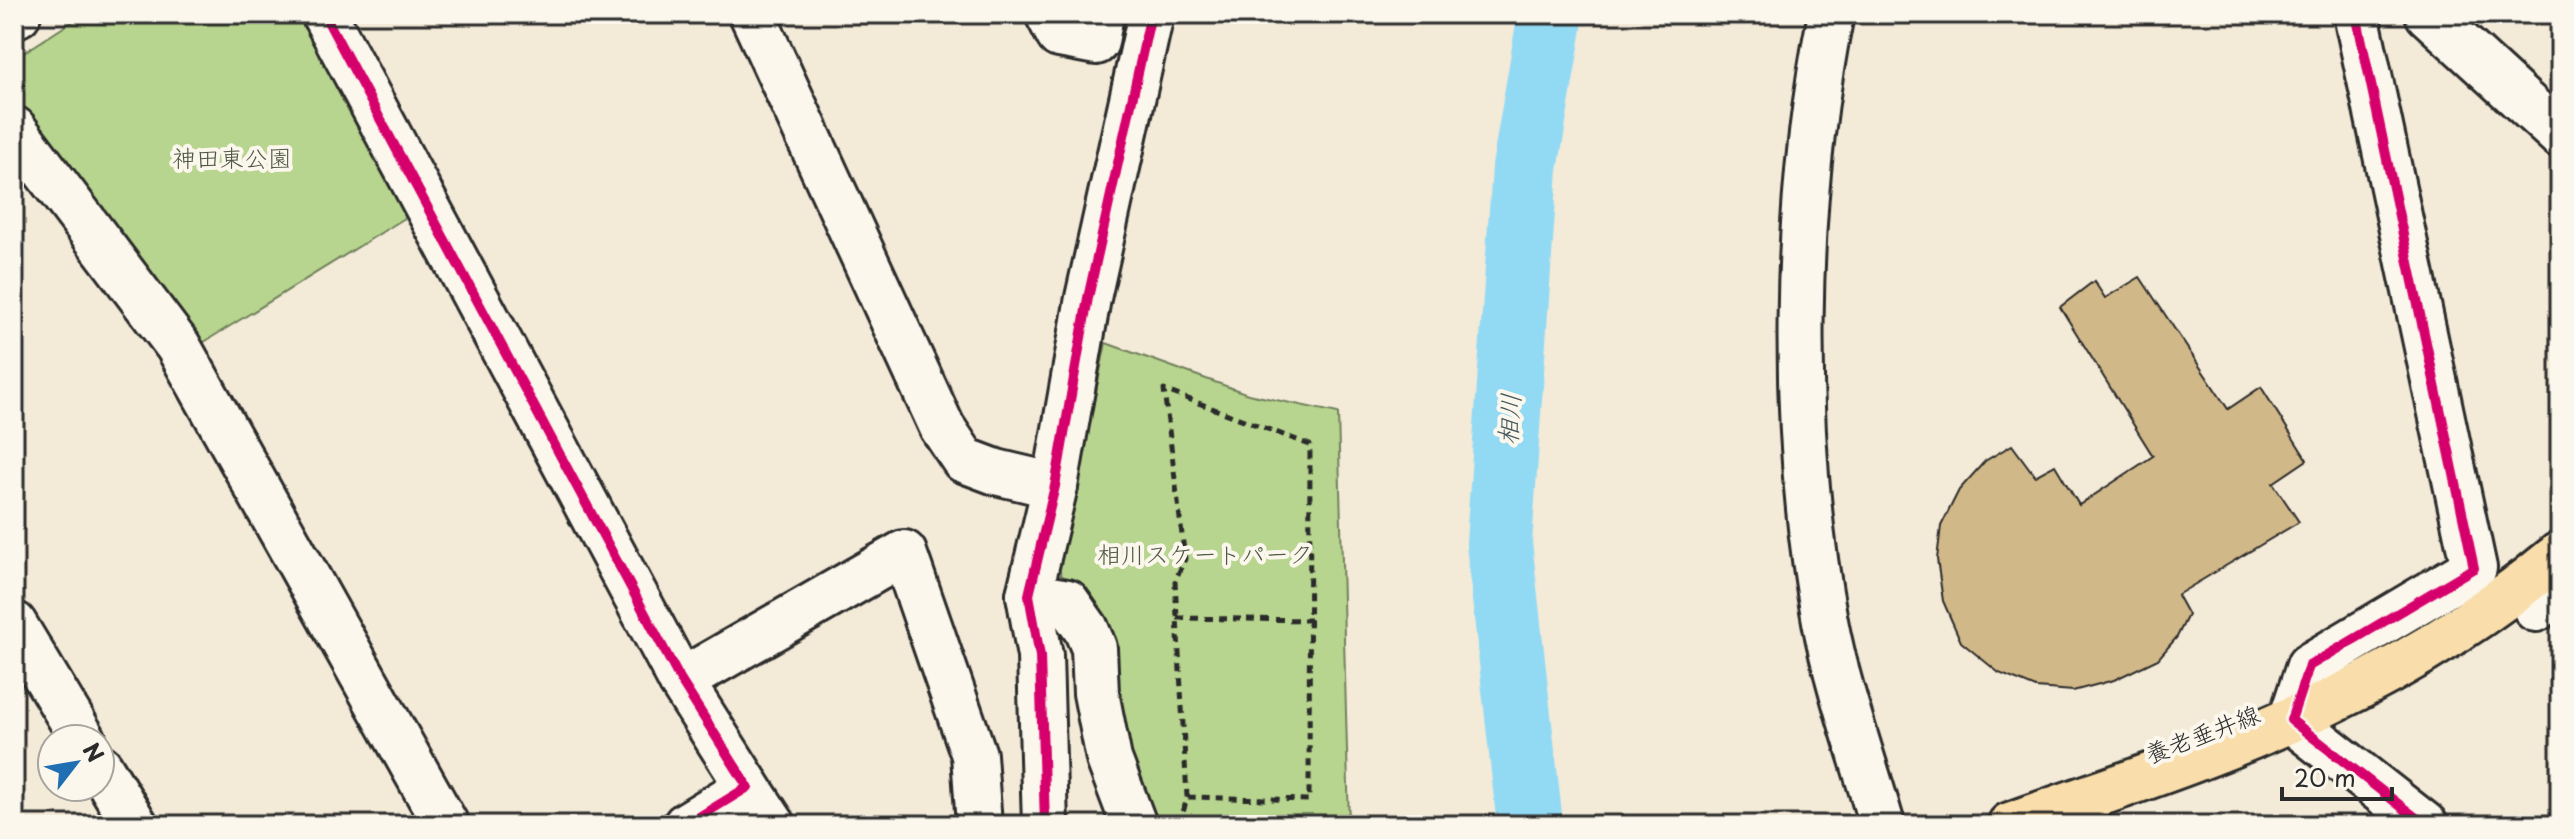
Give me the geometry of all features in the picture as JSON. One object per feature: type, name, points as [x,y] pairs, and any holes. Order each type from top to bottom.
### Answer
[{"type":"main road","name":"養老垂井線","points":[[2010,825],[2291,720],[2371,679],[2464,625],[2560,554]]},
{"type":"street","points":[[324,14],[681,681],[773,825]]},
{"type":"street","points":[[752,14],[942,427],[964,460],[996,472],[1055,486]]},
{"type":"street","points":[[1048,14],[1059,35],[1096,42],[1101,14]]},
{"type":"street","points":[[1045,825],[1040,656],[1029,595],[1055,486],[1088,298],[1151,14]]},
{"type":"street","points":[[1831,14],[1816,88],[1803,282],[1803,469],[1825,624],[1882,825]]},
{"type":"street","points":[[2356,14],[2474,568],[2309,666],[2291,720],[2425,825]]},
{"type":"street","points":[[2428,14],[2560,135]]},
{"type":"street","points":[[14,129],[178,346],[446,825]]},
{"type":"street","points":[[681,681],[904,553],[974,755],[979,825]]},
{"type":"street","points":[[1029,595],[1067,602],[1086,629],[1094,648],[1096,693],[1109,759],[1134,825]]},
{"type":"street","points":[[14,624],[73,723]]},
{"type":"street","points":[[686,825],[748,787]]},
{"type":"street","points":[[116,794],[135,825]]},
{"type":"path","points":[[1180,825],[1187,797],[1175,581],[1185,559],[1164,390],[1310,445],[1309,800],[1187,797]]},
{"type":"path","points":[[1177,618],[1310,620]]},
{"type":"green space","name":"神田東公園","points":[[84,14],[324,14],[426,205],[196,347],[14,103],[14,59]]},
{"type":"green space","name":"相川スケートパーク","points":[[1106,343],[1248,394],[1338,413],[1349,825],[1166,825],[1145,807],[1099,648],[1059,570]]},
{"type":"building","points":[[2140,277],[2228,409],[2261,387],[2307,460],[2273,483],[2299,522],[2177,595],[2188,615],[2177,637],[2158,659],[2114,680],[2073,691],[2036,688],[1999,673],[1961,642],[1943,601],[1937,559],[1941,526],[1959,490],[1985,461],[2012,445],[2035,476],[2055,465],[2079,505],[2153,456],[2060,307],[2094,281],[2105,298]]},
{"type":"waterway","name":"相川","points":[[1530,825],[1499,543],[1525,168],[1551,14]]},
{"type":"railway","points":[[2551,14],[2560,22]]},
{"type":"cycle path","points":[[324,14],[681,681],[748,787],[686,825]]},
{"type":"cycle path","points":[[1045,825],[1040,656],[1029,595],[1055,486],[1088,298],[1151,14]]},
{"type":"cycle path","points":[[2356,14],[2474,568],[2309,666],[2291,720],[2425,825]]}]
